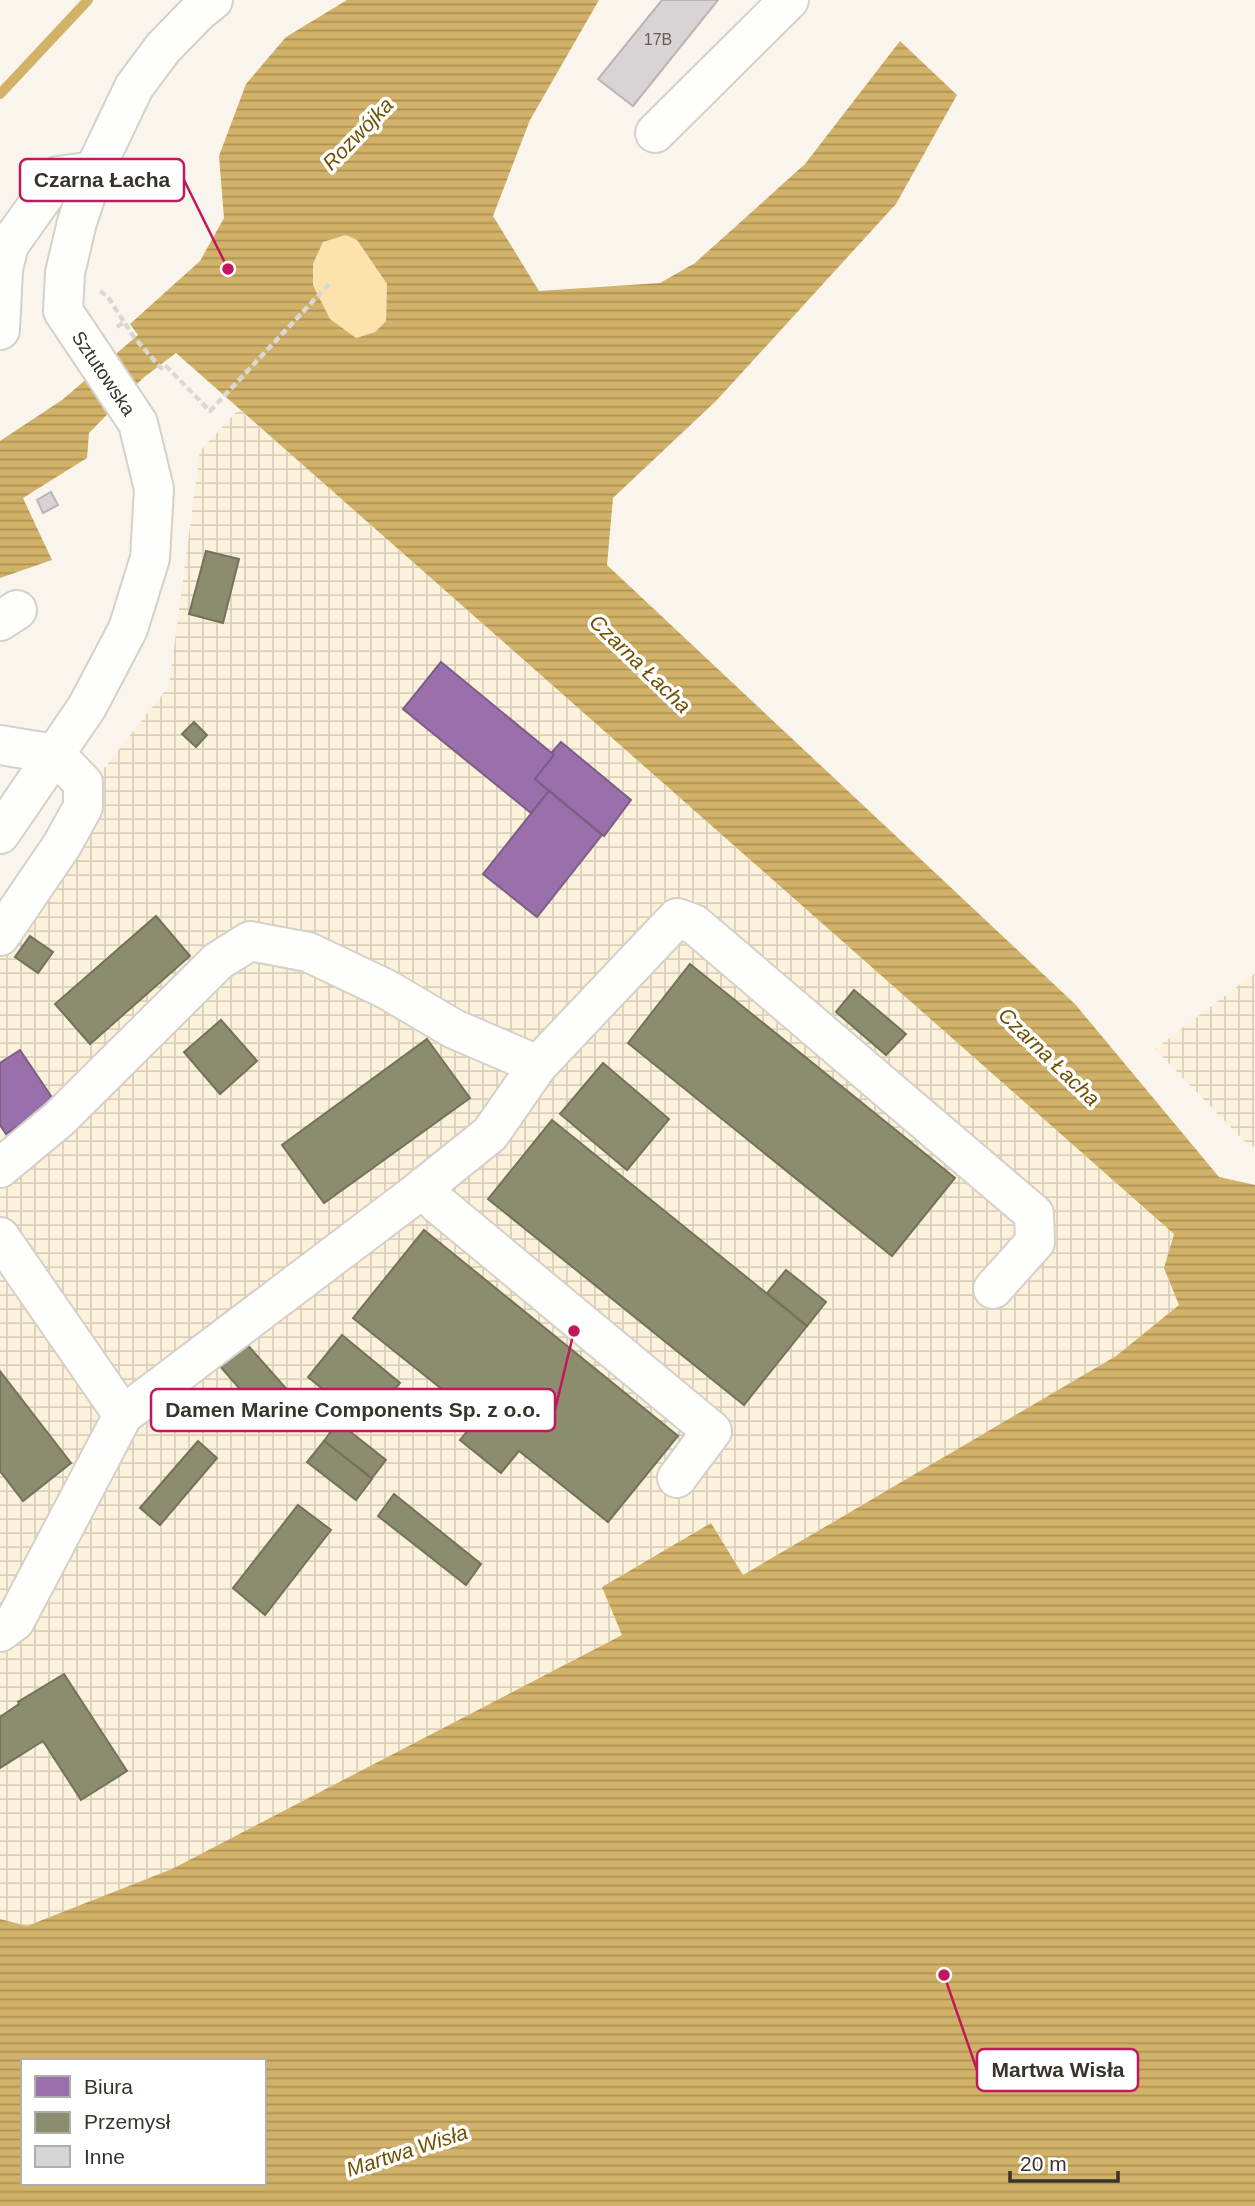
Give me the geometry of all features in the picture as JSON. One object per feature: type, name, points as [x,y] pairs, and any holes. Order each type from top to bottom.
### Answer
[{"type":"street","name":"Sztutowska","points":[[0,834],[87,707],[128,629],[150,558],[154,489],[138,423],[63,311],[65,273],[77,222],[94,171],[134,87],[163,48],[213,0]]},
{"type":"street","points":[[655,133],[789,0]]},
{"type":"street","points":[[0,330],[4,245],[58,176],[94,171]]},
{"type":"street","points":[[0,745],[55,754],[83,783],[83,807],[62,845],[0,936]]},
{"type":"street","points":[[0,1632],[15,1621],[123,1415],[490,1134],[538,1065],[677,918],[694,924],[1034,1214],[1035,1242],[993,1289]]},
{"type":"street","points":[[0,1168],[59,1119],[218,961],[250,941],[308,952],[386,989],[454,1029],[538,1065]]},
{"type":"street","points":[[425,1186],[437,1203],[712,1431],[677,1478]]},
{"type":"street","points":[[0,1237],[123,1415]]},
{"type":"path","points":[[121,323],[124,322],[161,368],[165,365],[210,411],[329,284]]},
{"type":"shaded area","points":[[346,235],[357,240],[387,284],[386,321],[375,332],[356,338],[330,319],[313,285],[313,264],[323,242]]},
{"type":"shaded area","points":[[239,409],[1174,1234],[1164,1268],[1179,1305],[1116,1356],[743,1575],[711,1523],[603,1587],[623,1634],[172,1869],[27,1926],[0,1919],[0,900],[169,686],[200,451]]},
{"type":"shaded area","points":[[1255,973],[1255,1148],[1244,1141],[1155,1049]]},
{"type":"water","name":"Rozwójka","points":[[347,0],[599,0],[530,120],[493,216],[539,291],[660,283],[695,263],[805,164],[900,41],[957,95],[896,204],[716,401],[613,498],[607,565],[1075,1004],[1219,1177],[1255,1185],[1255,2206],[0,2206],[0,1919],[27,1926],[172,1869],[622,1635],[602,1587],[711,1523],[743,1575],[1116,1356],[1179,1305],[1164,1268],[1174,1234],[176,353],[143,378],[89,433],[87,458],[23,498],[52,560],[0,578],[0,441],[62,400],[138,335],[130,324],[200,261],[224,218],[219,156],[246,84],[286,37]],"holes":[[[346,235],[357,240],[387,284],[386,321],[375,332],[356,338],[330,319],[313,285],[313,264],[323,242]]]},
{"type":"building: Biura","points":[[441,662],[554,755],[535,779],[549,791],[531,813],[403,709]]},
{"type":"building: Biura","points":[[561,742],[631,800],[604,836],[535,779]]},
{"type":"building: Biura","points":[[549,791],[602,835],[537,917],[483,874]]},
{"type":"building: Biura","points":[[20,1050],[55,1102],[6,1134],[0,1125],[0,1063]]},
{"type":"building: Przemysł","points":[[206,551],[239,559],[223,623],[189,614]]},
{"type":"building: Przemysł","points":[[194,722],[207,735],[196,747],[182,734]]},
{"type":"building: Przemysł","points":[[156,916],[190,956],[90,1044],[55,1004]]},
{"type":"building: Przemysł","points":[[30,936],[53,952],[38,973],[15,957]]},
{"type":"building: Przemysł","points":[[690,964],[955,1178],[892,1256],[628,1043]]},
{"type":"building: Przemysł","points":[[854,990],[906,1034],[886,1055],[836,1012]]},
{"type":"building: Przemysł","points":[[221,1020],[257,1061],[220,1094],[184,1052]]},
{"type":"building: Przemysł","points":[[427,1039],[470,1098],[324,1203],[282,1145]]},
{"type":"building: Przemysł","points":[[603,1063],[669,1119],[627,1170],[560,1114]]},
{"type":"building: Przemysł","points":[[552,1120],[807,1326],[744,1405],[488,1199]]},
{"type":"building: Przemysł","points":[[424,1230],[678,1436],[608,1522],[519,1451],[501,1473],[460,1440],[478,1418],[353,1318]]},
{"type":"building: Przemysł","points":[[786,1270],[826,1302],[807,1326],[767,1293]]},
{"type":"building: Przemysł","points":[[342,1335],[400,1383],[366,1424],[308,1377]]},
{"type":"building: Przemysł","points":[[245,1342],[298,1402],[272,1426],[219,1365]]},
{"type":"building: Przemysł","points":[[0,1371],[71,1463],[23,1501],[0,1471]]},
{"type":"building: Przemysł","points":[[338,1422],[386,1460],[372,1478],[324,1441]]},
{"type":"building: Przemysł","points":[[198,1441],[217,1458],[160,1525],[140,1508]]},
{"type":"building: Przemysł","points":[[324,1441],[372,1479],[356,1500],[307,1462]]},
{"type":"building: Przemysł","points":[[394,1494],[481,1564],[466,1585],[378,1516]]},
{"type":"building: Przemysł","points":[[298,1505],[331,1530],[265,1615],[233,1588]]},
{"type":"building: Przemysł","points":[[64,1674],[127,1771],[81,1800],[43,1741],[0,1768],[0,1717],[19,1704],[18,1702]]},
{"type":"building: Inne","points":[[662,0],[718,0],[633,106],[598,79]]},
{"type":"building: Inne","points":[[51,492],[58,505],[43,513],[37,500]]},
{"type":"waterway","points":[[0,94],[88,0]]},
{"type":"place","name":"Czarna Łacha","points":[[228,269]]},
{"type":"place","name":"Damen Marine Components Sp. z o.o.","points":[[574,1331]]},
{"type":"place","name":"Martwa Wisła","points":[[944,1975]]}]
